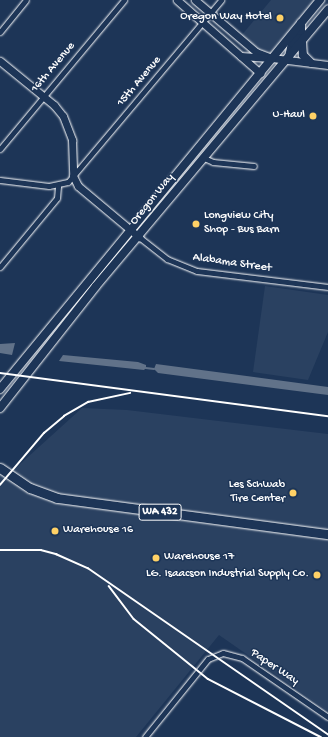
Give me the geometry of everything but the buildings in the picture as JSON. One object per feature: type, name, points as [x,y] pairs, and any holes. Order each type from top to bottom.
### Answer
[{"type":"highway","name":"WA 432","points":[[0,468],[30,488],[57,498],[328,534]]},
{"type":"main road","name":"Oregon Way","points":[[0,389],[130,229],[320,0]]},
{"type":"main road","name":"Oregon Way","points":[[0,408],[96,286],[288,60],[328,10]]},
{"type":"main road","points":[[288,60],[292,43],[301,32],[301,23]]},
{"type":"main road","points":[[302,42],[303,55],[311,63]]},
{"type":"street","points":[[0,32],[26,0]]},
{"type":"street","name":"16th Avenue","points":[[0,149],[124,0]]},
{"type":"street","points":[[177,0],[202,24],[260,73]]},
{"type":"street","points":[[194,0],[256,52],[272,58]]},
{"type":"street","name":"15th Avenue","points":[[58,186],[68,182],[221,0]]},
{"type":"street","points":[[239,56],[255,59],[272,58],[328,65]]},
{"type":"street","points":[[0,61],[54,105],[68,126],[72,140],[73,176]]},
{"type":"street","points":[[204,158],[213,162],[254,166]]},
{"type":"street","name":"Alabama Street","points":[[73,176],[85,194],[167,259],[197,271],[328,287]]},
{"type":"street","points":[[0,180],[58,186],[57,198],[0,267]]},
{"type":"street","name":"Paper Way","points":[[144,737],[208,659],[223,653],[242,658],[328,717]]},
{"type":"shaded area","points":[[271,0],[316,0],[272,53],[260,51],[241,36]]},
{"type":"shaded area","points":[[265,286],[328,295],[328,332],[308,380],[253,372]]},
{"type":"shaded area","points":[[15,343],[12,355],[0,353],[0,344]]},
{"type":"shaded area","points":[[63,355],[138,362],[146,365],[146,368],[144,370],[59,361]]},
{"type":"shaded area","points":[[156,364],[328,387],[328,395],[158,373],[154,369]]},
{"type":"shaded area","points":[[82,408],[127,410],[328,434],[328,711],[219,635],[136,737],[0,737],[0,468],[8,475]]},
{"type":"waterway","points":[[146,368],[154,369]]},
{"type":"railway","points":[[0,373],[328,416]]},
{"type":"railway","points":[[0,485],[44,433],[64,416],[88,402],[130,393]]},
{"type":"railway","points":[[0,550],[41,550],[56,554],[88,568],[328,734]]},
{"type":"railway","points":[[109,586],[134,619],[208,679],[321,737]]},
{"type":"place","name":"Oregon Way Hotel","points":[[280,18]]},
{"type":"place","name":"U-Haul","points":[[313,116]]},
{"type":"place","name":"Longview City Shop - Bus Barn","points":[[196,224]]},
{"type":"place","name":"Les Schwab Tire Center","points":[[293,493]]},
{"type":"place","name":"Warehouse 16","points":[[55,531]]},
{"type":"place","name":"Warehouse 17","points":[[156,558]]},
{"type":"place","name":"LG. Isaacson Industrial Supply Co.","points":[[317,575]]}]
